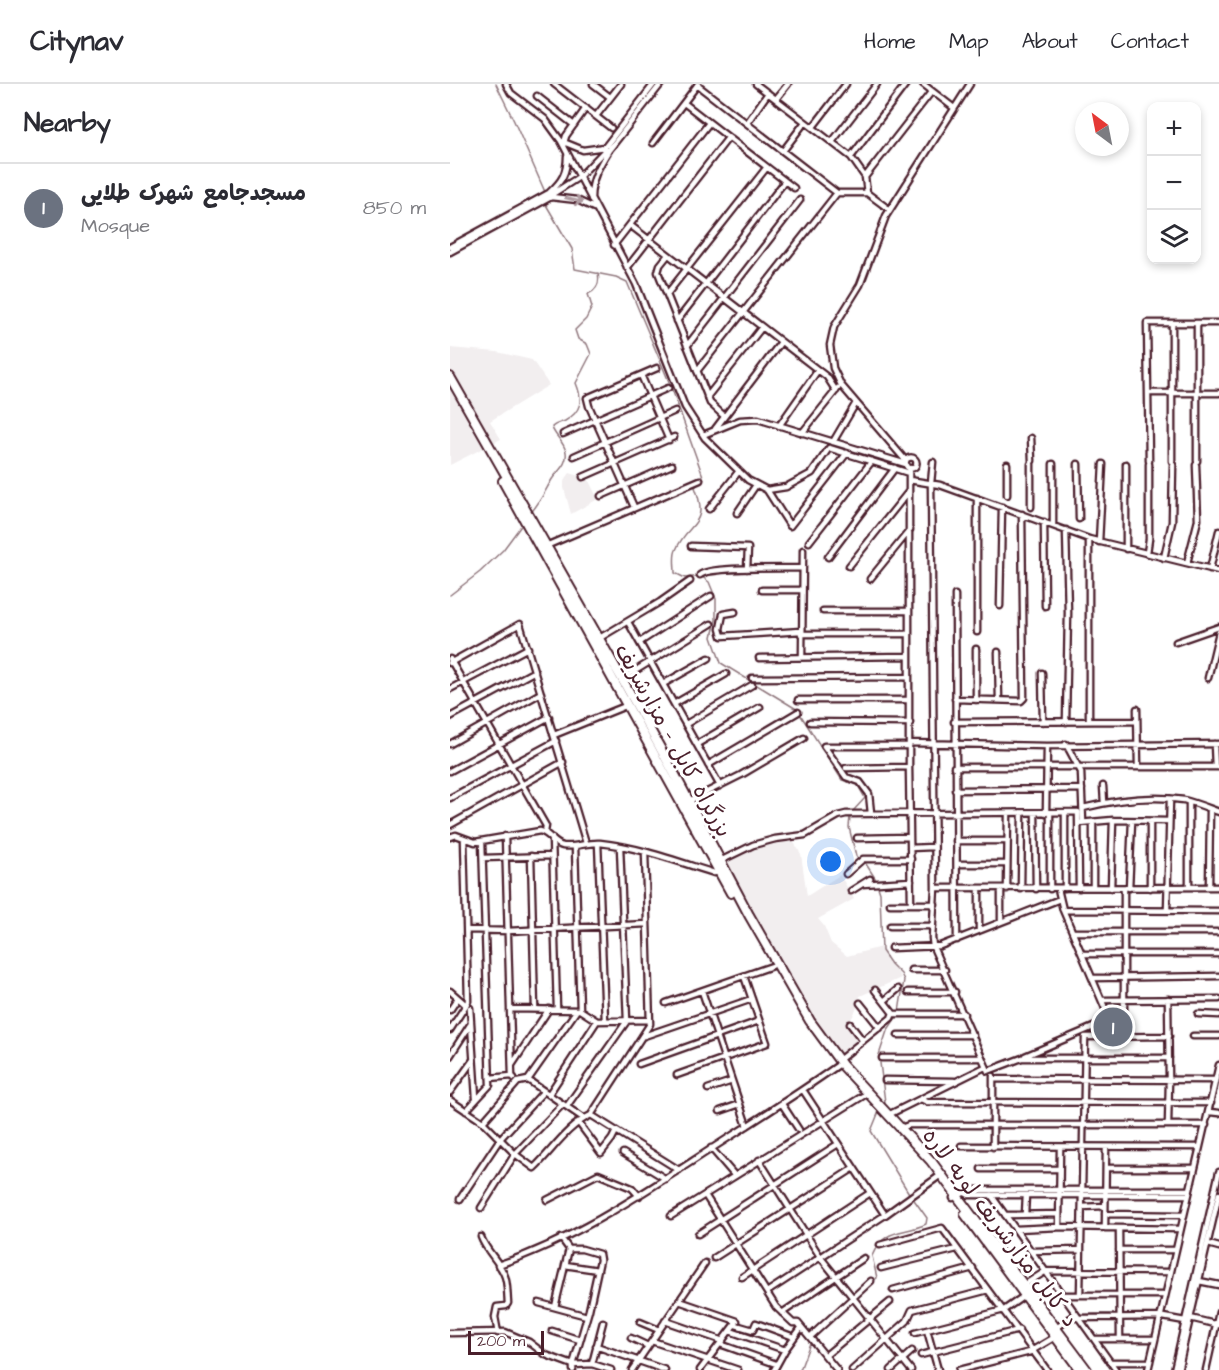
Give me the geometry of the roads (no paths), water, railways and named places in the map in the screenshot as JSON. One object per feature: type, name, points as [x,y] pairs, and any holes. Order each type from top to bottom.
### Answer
[{"type":"highway","name":"بزرگراه کابل - مزارشریف","points":[[450,376],[689,801],[717,862]]},
{"type":"highway","name":"بزرگراه کابل - مزارشریف","points":[[450,385],[808,1026],[863,1093],[884,1113]]},
{"type":"highway","name":"بزرگراه کابل - مزارشریف","points":[[765,949],[772,966],[796,1003]]},
{"type":"highway","name":"د کابل مزارشریف لویه لاره","points":[[884,1113],[901,1128],[929,1162],[938,1177],[959,1195],[1024,1296],[1080,1370]]},
{"type":"highway","name":"د کابل مزارشریف لویه لاره","points":[[884,1113],[959,1195],[1087,1370]]},
{"type":"street","points":[[506,84],[511,93],[545,119],[562,142],[591,202],[636,284],[685,407],[703,435],[739,471],[756,485],[767,490],[790,526],[847,453]]},
{"type":"street","points":[[554,84],[611,128]]},
{"type":"street","points":[[592,84],[610,97]]},
{"type":"street","points":[[596,116],[621,84]]},
{"type":"street","points":[[591,202],[592,182],[606,149],[654,84]]},
{"type":"street","points":[[450,252],[579,177],[661,84]]},
{"type":"street","points":[[757,84],[851,157],[865,177],[867,193]]},
{"type":"street","points":[[776,99],[788,84]]},
{"type":"street","points":[[813,127],[846,84]]},
{"type":"street","points":[[832,142],[877,84]]},
{"type":"street","points":[[851,157],[906,84]]},
{"type":"street","points":[[923,84],[954,108]]},
{"type":"street","points":[[911,904],[910,470],[907,461],[841,385],[833,368],[830,345],[834,327],[860,285],[890,210],[970,84]]},
{"type":"street","points":[[653,143],[698,85],[837,193],[867,193],[890,210]]},
{"type":"street","points":[[865,177],[932,91]]},
{"type":"street","points":[[747,123],[768,93]]},
{"type":"street","points":[[537,96],[574,124]]},
{"type":"street","points":[[684,103],[794,188]]},
{"type":"street","points":[[562,142],[585,108]]},
{"type":"street","points":[[783,151],[805,122]]},
{"type":"street","points":[[614,245],[709,123]]},
{"type":"street","points":[[627,268],[728,138]]},
{"type":"street","points":[[562,142],[583,150],[606,149]]},
{"type":"street","points":[[450,247],[551,194],[566,172],[567,153]]},
{"type":"street","points":[[667,294],[767,167]]},
{"type":"street","points":[[677,321],[785,181]]},
{"type":"street","points":[[697,371],[837,193]]},
{"type":"street","points":[[551,194],[577,200],[595,209]]},
{"type":"street","points":[[687,346],[800,200]]},
{"type":"street","points":[[630,225],[827,377],[836,391]]},
{"type":"street","points":[[668,255],[660,265],[658,272],[707,397],[712,406],[724,416]]},
{"type":"street","points":[[1147,554],[1149,463],[1147,323],[1219,323]]},
{"type":"street","points":[[1164,558],[1172,522],[1172,323]]},
{"type":"street","points":[[1187,563],[1198,520],[1197,323]]},
{"type":"street","points":[[707,397],[762,327]]},
{"type":"street","points":[[713,431],[781,342]]},
{"type":"street","points":[[634,507],[587,398],[657,368]]},
{"type":"street","points":[[779,426],[818,370]]},
{"type":"street","points":[[583,477],[672,438],[659,418],[641,375]]},
{"type":"street","points":[[802,433],[841,385]]},
{"type":"street","points":[[563,434],[668,388]]},
{"type":"street","points":[[1148,393],[1219,393]]},
{"type":"street","points":[[832,442],[856,403]]},
{"type":"street","points":[[574,456],[675,411]]},
{"type":"street","points":[[703,435],[740,420],[758,419],[832,442],[907,461],[914,458],[916,462],[915,467],[910,470],[896,468],[829,448],[812,473],[786,487],[767,490]]},
{"type":"street","points":[[1031,438],[1031,507]]},
{"type":"street","points":[[809,542],[872,461]]},
{"type":"street","points":[[933,462],[931,483],[935,888],[933,947],[955,992],[988,1071],[993,1071],[1110,1020],[1063,910],[1058,889]]},
{"type":"street","points":[[1007,495],[1008,464]]},
{"type":"street","points":[[1053,464],[1053,525]]},
{"type":"street","points":[[1078,464],[1079,519]]},
{"type":"street","points":[[1099,542],[1103,464]]},
{"type":"street","points":[[1126,464],[1126,549]]},
{"type":"street","points":[[601,496],[672,465]]},
{"type":"street","points":[[828,557],[896,468]]},
{"type":"street","points":[[709,509],[739,471]]},
{"type":"street","points":[[546,546],[700,480]]},
{"type":"street","points":[[909,480],[931,483],[977,498],[1099,542],[1219,571]]},
{"type":"street","points":[[737,513],[756,485]]},
{"type":"street","points":[[849,566],[909,491]]},
{"type":"street","points":[[977,498],[977,632]]},
{"type":"street","points":[[1000,606],[1002,507]]},
{"type":"street","points":[[955,699],[1021,701],[1024,698],[1022,514]]},
{"type":"street","points":[[1044,522],[1045,606]]},
{"type":"street","points":[[870,579],[911,529]]},
{"type":"street","points":[[1066,530],[1068,613],[1066,722]]},
{"type":"street","points":[[1210,569],[1219,531]]},
{"type":"street","points":[[1089,539],[1089,721]]},
{"type":"street","points":[[691,546],[748,548],[747,569]]},
{"type":"street","points":[[802,550],[802,657]]},
{"type":"street","points":[[700,574],[705,571],[802,568]]},
{"type":"street","points":[[598,639],[690,581]]},
{"type":"street","points":[[762,590],[802,590]]},
{"type":"street","points":[[955,595],[954,767],[957,940]]},
{"type":"street","points":[[640,642],[711,596]]},
{"type":"street","points":[[823,611],[909,611]]},
{"type":"street","points":[[735,612],[723,614],[720,629],[722,636],[801,633],[909,634]]},
{"type":"street","points":[[628,622],[720,786]]},
{"type":"street","points":[[545,832],[546,826],[451,661],[520,624],[586,843]]},
{"type":"street","points":[[622,680],[711,624]]},
{"type":"street","points":[[1176,642],[1219,627]]},
{"type":"street","points":[[1208,678],[1219,632]]},
{"type":"street","points":[[450,689],[528,648]]},
{"type":"street","points":[[976,649],[976,700]]},
{"type":"street","points":[[998,652],[999,700]]},
{"type":"street","points":[[759,658],[909,656]]},
{"type":"street","points":[[663,684],[709,657]]},
{"type":"street","points":[[450,717],[535,671]]},
{"type":"street","points":[[1041,673],[1043,722]]},
{"type":"street","points":[[674,704],[726,674]]},
{"type":"street","points":[[752,678],[909,677]]},
{"type":"street","points":[[686,724],[752,686]]},
{"type":"street","points":[[450,744],[541,693]]},
{"type":"street","points":[[798,700],[909,700]]},
{"type":"street","points":[[554,735],[628,705]]},
{"type":"street","points":[[697,744],[760,707]]},
{"type":"street","points":[[1137,709],[1138,767]]},
{"type":"street","points":[[708,765],[798,712]]},
{"type":"street","points":[[450,771],[549,717]]},
{"type":"street","points":[[954,722],[1137,721]]},
{"type":"street","points":[[810,722],[910,723]]},
{"type":"street","points":[[954,767],[1217,767],[1219,735]]},
{"type":"street","points":[[689,801],[804,738]]},
{"type":"street","points":[[450,798],[556,741]]},
{"type":"street","points":[[1066,744],[1076,767],[1081,772],[1083,808],[1079,888]]},
{"type":"street","points":[[871,813],[869,794],[860,782],[846,777],[824,746],[1217,744]]},
{"type":"street","points":[[1047,746],[1046,790],[1050,889]]},
{"type":"street","points":[[450,825],[563,762]]},
{"type":"street","points":[[846,768],[909,767]]},
{"type":"street","points":[[1103,786],[1104,802]]},
{"type":"street","points":[[955,790],[1082,789]]},
{"type":"street","points":[[1083,808],[1104,802],[1170,798],[1219,812]]},
{"type":"street","points":[[1167,910],[1170,798]]},
{"type":"street","points":[[1189,802],[1189,887]]},
{"type":"street","points":[[1209,887],[1210,809]]},
{"type":"street","points":[[717,862],[753,845],[805,835],[838,816],[871,813],[1078,812],[1081,823]]},
{"type":"street","points":[[1021,889],[1022,813]]},
{"type":"street","points":[[1035,813],[1036,889]]},
{"type":"street","points":[[1065,813],[1065,888]]},
{"type":"street","points":[[1001,922],[1007,864],[1008,814]]},
{"type":"street","points":[[1081,823],[1113,820],[1169,821]]},
{"type":"street","points":[[1111,888],[1113,820]]},
{"type":"street","points":[[1124,1036],[1124,910],[1132,821]]},
{"type":"street","points":[[1093,822],[1093,888]]},
{"type":"street","points":[[1150,822],[1150,888]]},
{"type":"street","points":[[450,837],[456,836],[482,842],[505,836],[545,832],[559,845],[575,847],[586,843],[598,843],[664,856],[714,873],[722,871]]},
{"type":"street","points":[[505,836],[512,1076],[518,1082]]},
{"type":"street","points":[[857,838],[910,837]]},
{"type":"street","points":[[552,838],[557,1009]]},
{"type":"street","points":[[464,839],[468,930],[468,1006],[476,1098]]},
{"type":"street","points":[[956,841],[1008,841]]},
{"type":"street","points":[[466,1111],[490,1085],[482,842]]},
{"type":"street","points":[[598,843],[605,1021]]},
{"type":"street","points":[[483,1122],[518,1082],[528,1080],[579,1010],[575,847]]},
{"type":"street","points":[[481,1208],[515,1154],[565,1105],[627,1021],[620,847]]},
{"type":"street","points":[[910,848],[933,847]]},
{"type":"street","points":[[450,1100],[483,1122],[515,1154],[534,1168],[559,1139],[578,1122],[591,1115],[650,1024],[645,852]]},
{"type":"street","points":[[531,856],[535,1009]]},
{"type":"street","points":[[483,858],[552,856]]},
{"type":"street","points":[[846,874],[861,861],[911,859]]},
{"type":"street","points":[[957,864],[1007,864]]},
{"type":"street","points":[[851,891],[870,879]]},
{"type":"street","points":[[862,884],[911,881]]},
{"type":"street","points":[[935,888],[1219,887]]},
{"type":"street","points":[[979,888],[979,930]]},
{"type":"street","points":[[891,948],[933,947],[957,940],[1060,899]]},
{"type":"street","points":[[890,904],[935,904]]},
{"type":"street","points":[[1063,910],[1219,910]]},
{"type":"street","points":[[468,930],[508,931],[647,924]]},
{"type":"street","points":[[890,926],[933,926]]},
{"type":"street","points":[[1073,932],[1219,932]]},
{"type":"street","points":[[1083,954],[1219,954]]},
{"type":"street","points":[[666,1003],[772,966]]},
{"type":"street","points":[[911,970],[945,970]]},
{"type":"street","points":[[677,1075],[766,1044],[744,976]]},
{"type":"street","points":[[1093,978],[1219,976]]},
{"type":"street","points":[[884,1001],[898,989]]},
{"type":"street","points":[[875,990],[896,1014],[964,1014]]},
{"type":"street","points":[[450,991],[468,1006]]},
{"type":"street","points":[[702,991],[747,1126]]},
{"type":"street","points":[[908,992],[955,992]]},
{"type":"street","points":[[450,1010],[458,998]]},
{"type":"street","points":[[644,1036],[752,999]]},
{"type":"street","points":[[1168,999],[1168,1125]]},
{"type":"street","points":[[1102,1000],[1219,999]]},
{"type":"street","points":[[860,1003],[880,1028]]},
{"type":"street","points":[[450,1030],[468,1006]]},
{"type":"street","points":[[510,1009],[579,1010],[597,1021],[650,1020]]},
{"type":"street","points":[[512,1065],[549,1009]]},
{"type":"street","points":[[498,1265],[580,1230],[666,1179],[840,1065],[863,1041],[896,1014]]},
{"type":"street","points":[[1198,1014],[1219,1015]]},
{"type":"street","points":[[549,1094],[597,1021]]},
{"type":"street","points":[[639,1064],[759,1021]]},
{"type":"street","points":[[450,1056],[471,1024]]},
{"type":"street","points":[[850,1024],[863,1041]]},
{"type":"street","points":[[898,1035],[973,1035]]},
{"type":"street","points":[[1080,1295],[1085,1037],[1169,1036]]},
{"type":"street","points":[[1193,1036],[1219,1036]]},
{"type":"street","points":[[882,1058],[981,1058]]},
{"type":"street","points":[[1022,1058],[1169,1058]]},
{"type":"street","points":[[450,1092],[473,1060]]},
{"type":"street","points":[[1148,1370],[1174,1250],[1210,1112],[1219,1065]]},
{"type":"street","points":[[884,1113],[921,1099],[985,1067]]},
{"type":"street","points":[[993,1071],[993,1147]]},
{"type":"street","points":[[490,1078],[512,1076]]},
{"type":"street","points":[[994,1079],[1215,1080]]},
{"type":"street","points":[[528,1080],[584,1118]]},
{"type":"street","points":[[885,1080],[955,1081]]},
{"type":"street","points":[[708,1089],[732,1081]]},
{"type":"street","points":[[802,1090],[885,1215]]},
{"type":"street","points":[[460,1199],[500,1139],[544,1091]]},
{"type":"street","points":[[671,1216],[863,1093]]},
{"type":"street","points":[[921,1099],[927,1102],[1211,1103]]},
{"type":"street","points":[[720,1111],[740,1104]]},
{"type":"street","points":[[782,1104],[799,1130]]},
{"type":"street","points":[[1210,1112],[1219,1113]]},
{"type":"street","points":[[591,1115],[679,1170]]},
{"type":"street","points":[[578,1122],[601,1153],[616,1131]]},
{"type":"street","points":[[901,1128],[909,1125],[1206,1125]]},
{"type":"street","points":[[698,1234],[838,1144]]},
{"type":"street","points":[[961,1146],[1200,1147]]},
{"type":"street","points":[[1059,1227],[1060,1147]]},
{"type":"street","points":[[1105,1228],[1106,1147]]},
{"type":"street","points":[[711,1148],[735,1176]]},
{"type":"street","points":[[623,1153],[666,1179]]},
{"type":"street","points":[[759,1160],[821,1258],[911,1370]]},
{"type":"street","points":[[714,1258],[854,1168]]},
{"type":"street","points":[[981,1169],[1059,1168]]},
{"type":"street","points":[[1106,1168],[1194,1168]]},
{"type":"street","points":[[1187,1320],[1208,1244],[1216,1205],[1219,1172]]},
{"type":"street","points":[[547,1200],[598,1174],[632,1188],[639,1196]]},
{"type":"street","points":[[767,1292],[885,1215],[938,1177]]},
{"type":"street","points":[[959,1195],[970,1190],[989,1194],[1059,1193]]},
{"type":"street","points":[[742,1277],[870,1193]]},
{"type":"street","points":[[989,1194],[1188,1193]]},
{"type":"street","points":[[989,1194],[1116,1370]]},
{"type":"street","points":[[1176,1370],[1219,1194]]},
{"type":"street","points":[[705,1195],[782,1313],[793,1323],[798,1323],[837,1370]]},
{"type":"street","points":[[1025,1214],[1026,1195]]},
{"type":"street","points":[[1082,1207],[1106,1206]]},
{"type":"street","points":[[1005,1215],[1059,1214]]},
{"type":"street","points":[[1105,1214],[1183,1215]]},
{"type":"street","points":[[1016,1229],[1082,1227],[1180,1229]]},
{"type":"street","points":[[880,1245],[942,1228],[1047,1370]]},
{"type":"street","points":[[1119,1228],[1120,1339]]},
{"type":"street","points":[[481,1237],[505,1275],[508,1303],[506,1306],[497,1307],[498,1333]]},
{"type":"street","points":[[561,1238],[569,1249]]},
{"type":"street","points":[[1208,1244],[1219,1247]]},
{"type":"street","points":[[555,1306],[569,1249]]},
{"type":"street","points":[[569,1249],[582,1249],[599,1254],[600,1260],[573,1367]]},
{"type":"street","points":[[881,1268],[957,1249]]},
{"type":"street","points":[[1032,1251],[1081,1250]]},
{"type":"street","points":[[1119,1250],[1174,1250]]},
{"type":"street","points":[[782,1313],[864,1258]]},
{"type":"street","points":[[632,1370],[705,1263]]},
{"type":"street","points":[[565,1265],[597,1270]]},
{"type":"street","points":[[893,1290],[973,1268]]},
{"type":"street","points":[[1024,1285],[1046,1271],[1169,1272]]},
{"type":"street","points":[[810,1337],[871,1281]]},
{"type":"street","points":[[1199,1281],[1219,1285]]},
{"type":"street","points":[[852,1370],[907,1321],[909,1312],[914,1308],[988,1290]]},
{"type":"street","points":[[1060,1295],[1164,1295]]},
{"type":"street","points":[[915,1333],[1004,1310],[1024,1296]]},
{"type":"street","points":[[680,1302],[737,1321],[736,1325]]},
{"type":"street","points":[[826,1355],[890,1302]]},
{"type":"street","points":[[539,1303],[587,1316]]},
{"type":"street","points":[[1206,1370],[1218,1325],[1219,1312]]},
{"type":"street","points":[[1056,1328],[1076,1316],[1161,1317],[1218,1325]]},
{"type":"street","points":[[664,1321],[776,1364]]},
{"type":"street","points":[[592,1364],[603,1322]]},
{"type":"street","points":[[640,1322],[659,1330]]},
{"type":"street","points":[[736,1325],[753,1330],[756,1323],[794,1337]]},
{"type":"street","points":[[700,1370],[736,1325]]},
{"type":"street","points":[[774,1370],[801,1328]]},
{"type":"street","points":[[927,1330],[938,1370]]},
{"type":"street","points":[[921,1355],[1019,1330]]},
{"type":"street","points":[[552,1331],[580,1340]]},
{"type":"street","points":[[730,1331],[785,1350]]},
{"type":"street","points":[[450,1333],[508,1333],[529,1342],[546,1355],[573,1367],[586,1367],[592,1364],[608,1370]]},
{"type":"street","points":[[959,1370],[1033,1351],[1054,1337]]},
{"type":"street","points":[[630,1338],[648,1346]]},
{"type":"street","points":[[1094,1339],[1155,1339]]},
{"type":"street","points":[[652,1341],[738,1370]]},
{"type":"street","points":[[596,1346],[665,1370]]},
{"type":"street","points":[[891,1370],[912,1351]]},
{"type":"street","points":[[1110,1362],[1150,1362]]},
{"type":"waterway","points":[[496,84],[545,192]]},
{"type":"waterway","points":[[545,203],[572,249],[575,269],[616,277],[627,282],[672,389],[704,479],[695,487],[699,500],[699,517],[676,550],[675,573],[685,578],[701,576],[709,582],[716,599],[716,620],[712,637],[721,663],[798,710]]},
{"type":"waterway","points":[[530,514],[565,461],[565,448],[552,427],[571,417],[580,405],[576,383],[591,354],[587,344],[578,339],[575,330],[586,319],[592,307],[588,294],[598,286],[598,273]]},
{"type":"waterway","points":[[450,595],[480,572],[503,550],[523,523]]},
{"type":"waterway","points":[[800,714],[842,780],[857,784],[865,798],[853,811]]},
{"type":"waterway","points":[[850,817],[849,827],[859,860]]},
{"type":"waterway","points":[[864,861],[875,878],[880,893],[882,951],[904,980],[899,1012]]},
{"type":"waterway","points":[[882,1105],[885,1102],[879,1055],[887,1031],[897,1016]]},
{"type":"waterway","points":[[880,1109],[871,1131],[910,1195]]},
{"type":"waterway","points":[[872,1282],[877,1278],[872,1256],[882,1240],[895,1233],[926,1224],[927,1218],[912,1197]]},
{"type":"waterway","points":[[813,1338],[821,1330]]},
{"type":"waterway","points":[[800,1370],[810,1343]]},
{"type":"place","name":"مسجدجامع شهرک طلایی","points":[[1113,1027]]}]
